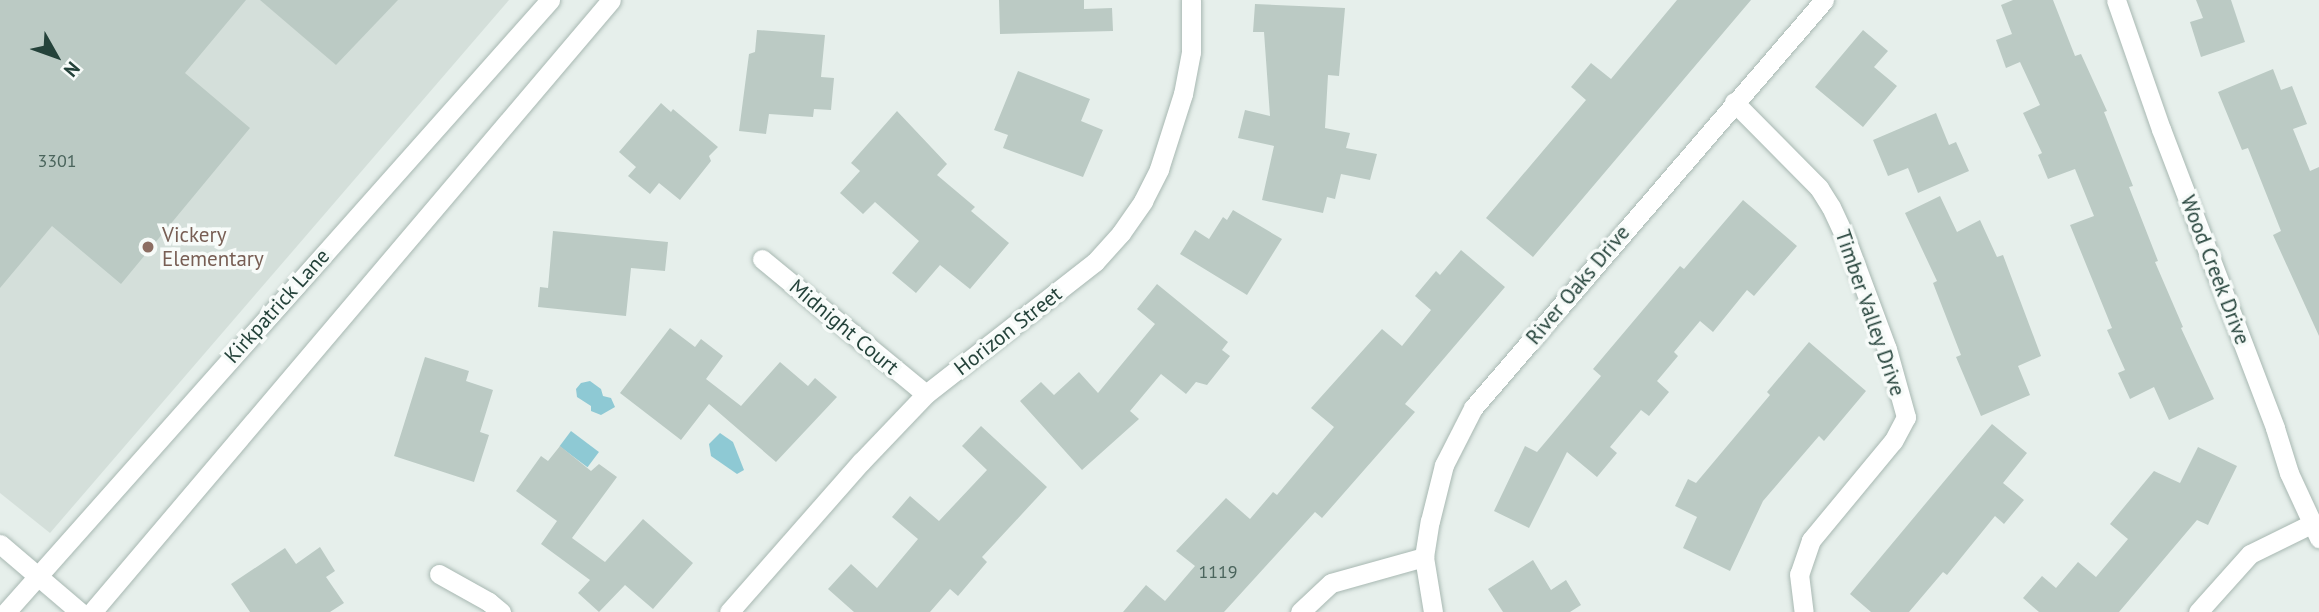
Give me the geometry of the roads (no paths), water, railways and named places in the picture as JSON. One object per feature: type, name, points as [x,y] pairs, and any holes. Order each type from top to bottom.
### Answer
[{"type":"street","name":"Kirkpatrick Lane","points":[[6,612],[550,0]]},
{"type":"street","points":[[92,612],[611,0]]},
{"type":"street","name":"Horizon Street","points":[[729,612],[861,462],[926,394],[1096,262],[1143,201],[1159,169],[1183,94],[1191,52],[1192,0]]},
{"type":"street","name":"River Oaks Drive","points":[[1433,612],[1424,556],[1444,465],[1473,408],[1824,0]]},
{"type":"street","name":"Wood Creek Drive","points":[[2116,0],[2161,129],[2275,428],[2289,473],[2315,531]]},
{"type":"street","name":"Timber Valley Drive","points":[[1734,102],[1819,188],[1831,207],[1846,239],[1887,349],[1906,417],[1893,440],[1811,540],[1800,574],[1804,612]]},
{"type":"street","name":"Midnight Court","points":[[762,259],[926,394]]},
{"type":"street","points":[[2198,612],[2250,554],[2315,531]]},
{"type":"street","points":[[0,544],[80,612]]},
{"type":"street","points":[[1300,612],[1331,583],[1424,556]]},
{"type":"street","points":[[439,574],[489,602],[501,612]]},
{"type":"water","points":[[590,381],[601,389],[603,396],[611,398],[615,407],[601,415],[591,411],[591,406],[577,397],[576,389],[581,383]]},
{"type":"water","points":[[571,431],[599,452],[588,467],[560,446]]},
{"type":"water","points":[[720,433],[733,442],[744,470],[737,474],[711,456],[709,444]]},
{"type":"place","name":"Vickery Elementary","points":[[148,247]]}]
